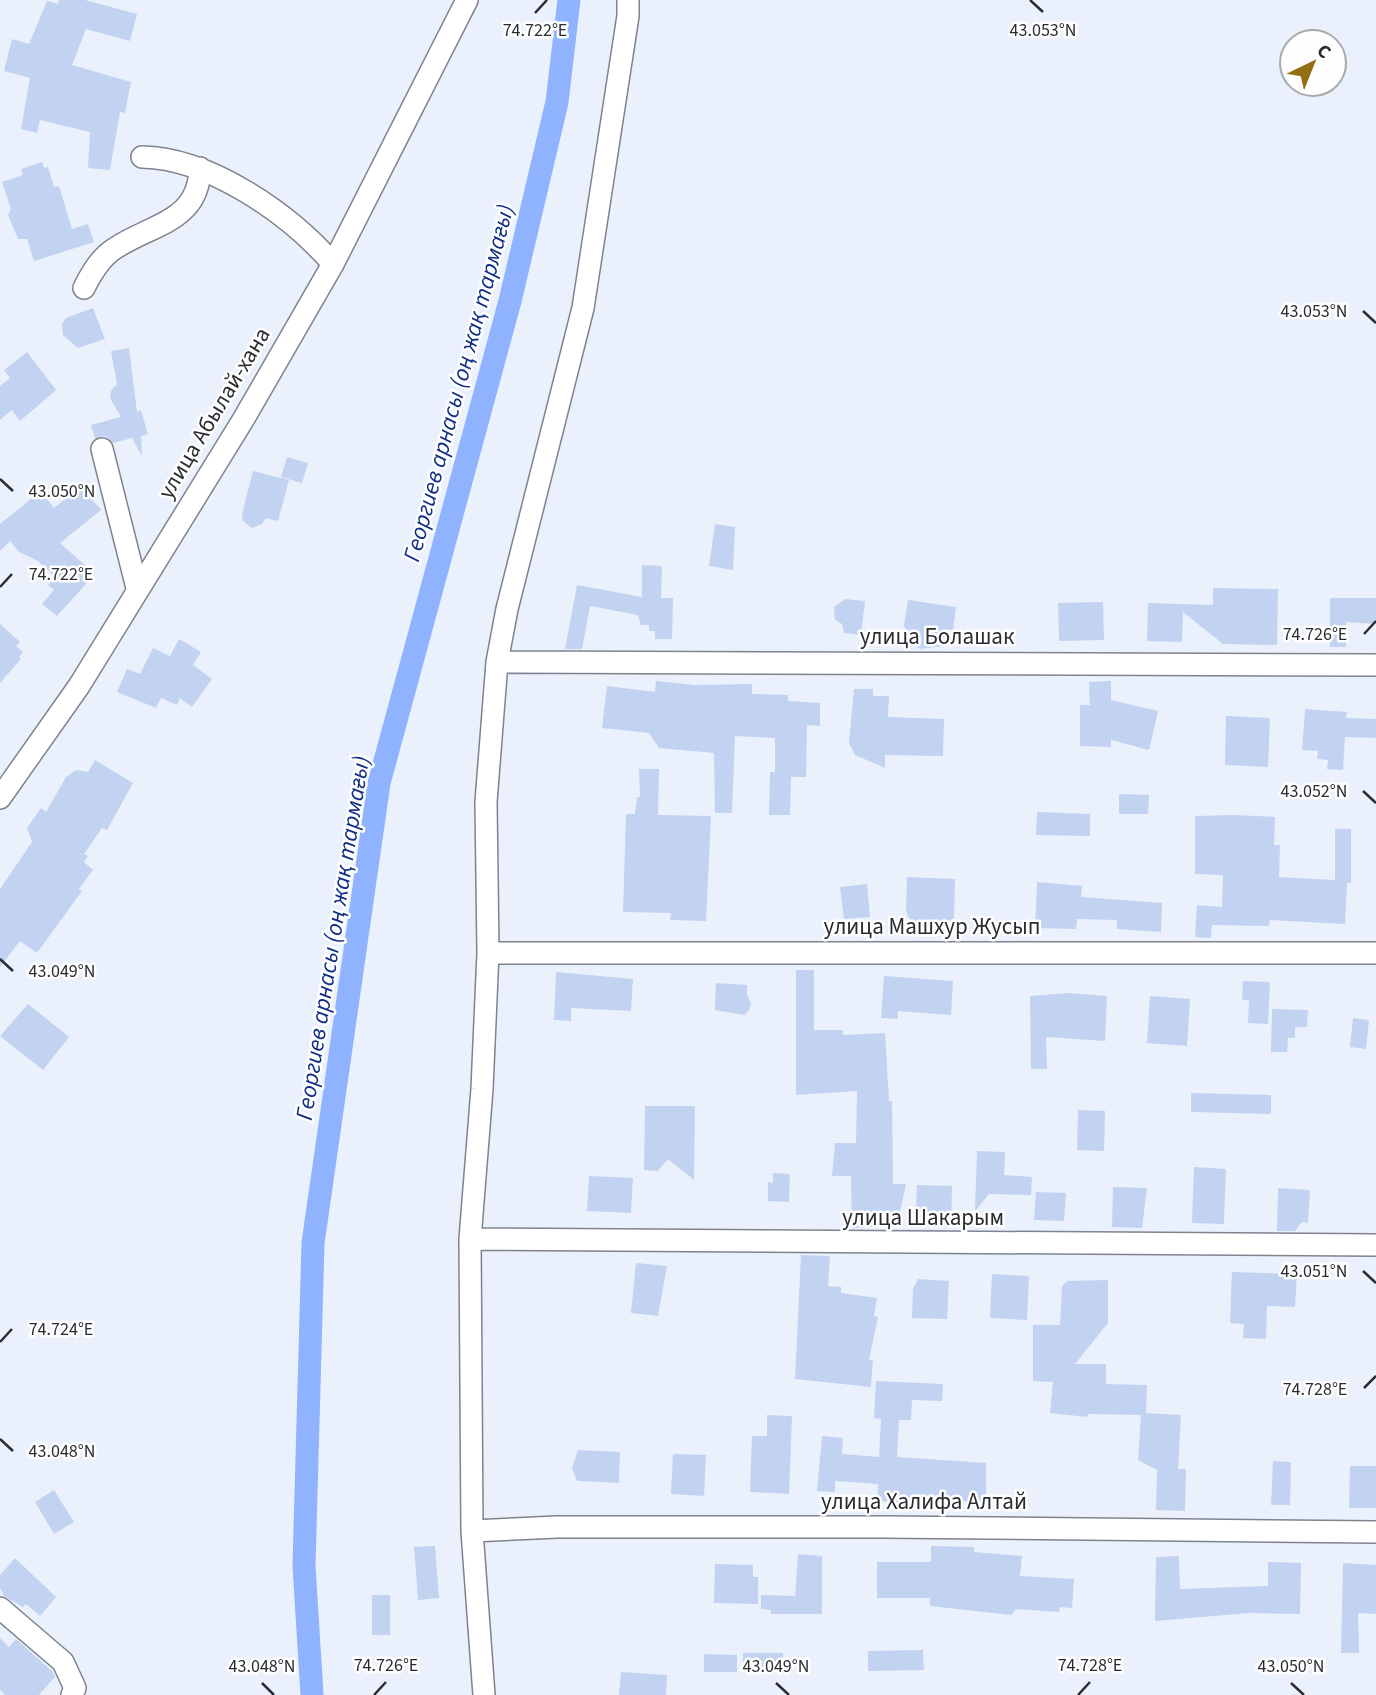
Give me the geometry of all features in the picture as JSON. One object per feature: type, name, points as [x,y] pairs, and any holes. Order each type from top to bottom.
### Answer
[{"type":"street","name":"улица Абылай-хана","points":[[0,798],[79,686],[243,420],[332,264],[467,0]]},
{"type":"street","points":[[484,1695],[472,1531],[470,1238],[482,1089],[488,953],[486,802],[497,662],[507,608],[583,308],[628,16],[628,0]]},
{"type":"street","points":[[142,157],[166,158],[200,168],[281,214],[316,244],[332,264]]},
{"type":"street","points":[[84,288],[93,270],[113,249],[172,220],[194,197],[200,183],[200,168]]},
{"type":"street","points":[[102,449],[137,588]]},
{"type":"street","name":"улица Болашак","points":[[497,662],[1376,665]]},
{"type":"street","name":"улица Машхур Жусып","points":[[488,953],[1376,953]]},
{"type":"street","name":"улица Шакарым","points":[[470,1238],[1376,1245]]},
{"type":"street","name":"улица Халифа Алтай","points":[[472,1531],[557,1527],[898,1527],[1376,1532]]},
{"type":"street","points":[[0,1608],[63,1662],[75,1688],[72,1695]]},
{"type":"building","points":[[59,0],[85,0],[137,14],[130,41],[86,29],[72,65],[131,82],[125,113],[120,112],[110,170],[88,168],[90,132],[40,120],[37,133],[21,129],[30,78],[4,71],[12,39],[29,44],[47,1],[58,4]]},
{"type":"building","points":[[42,162],[44,168],[48,167],[54,187],[59,186],[72,229],[88,224],[94,242],[34,261],[27,239],[18,239],[8,215],[11,209],[2,182],[23,175],[21,169]]},
{"type":"building","points":[[93,308],[105,339],[78,348],[63,335],[62,324],[66,318]]},
{"type":"building","points":[[129,348],[137,412],[141,410],[148,434],[141,436],[142,456],[132,438],[113,443],[105,436],[95,438],[91,425],[121,417],[110,398],[111,391],[117,384],[111,351]]},
{"type":"building","points":[[27,352],[56,390],[20,421],[12,410],[0,420],[0,386],[10,378],[4,370]]},
{"type":"building","points":[[287,457],[308,463],[302,483],[281,477]]},
{"type":"building","points":[[253,471],[289,480],[278,521],[266,518],[262,524],[252,528],[243,521],[242,514]]},
{"type":"building","points":[[81,486],[101,510],[60,543],[95,574],[57,616],[42,604],[54,590],[48,585],[55,577],[38,561],[19,552],[10,541],[0,551],[0,524],[41,491],[54,508]]},
{"type":"building","points":[[715,524],[735,527],[733,570],[709,566]]},
{"type":"building","points":[[642,565],[662,566],[661,598],[673,598],[672,639],[655,639],[655,631],[649,631],[649,625],[641,625],[638,615],[590,606],[582,649],[565,649],[577,585],[642,597]]},
{"type":"building","points":[[1213,588],[1278,589],[1277,645],[1223,644],[1183,612],[1182,642],[1147,641],[1148,603],[1213,605]]},
{"type":"building","points":[[1330,598],[1376,598],[1376,624],[1346,622],[1346,647],[1330,647]]},
{"type":"building","points":[[845,599],[865,601],[861,635],[844,633],[842,624],[835,620],[834,607]]},
{"type":"building","points":[[908,600],[956,607],[953,630],[946,629],[943,646],[920,649],[910,644],[904,625]]},
{"type":"building","points":[[1103,602],[1104,640],[1059,641],[1058,603]]},
{"type":"building","points":[[0,624],[20,642],[16,646],[23,652],[19,657],[21,659],[0,683]]},
{"type":"building","points":[[179,639],[201,652],[193,665],[212,679],[192,707],[180,698],[177,705],[161,698],[156,708],[117,692],[127,669],[140,674],[153,648],[170,656]]},
{"type":"building","points":[[656,681],[695,685],[752,684],[752,694],[788,695],[788,701],[820,703],[820,726],[807,725],[806,777],[791,777],[790,815],[769,815],[770,772],[775,772],[775,738],[735,736],[732,813],[715,813],[714,753],[659,748],[649,733],[602,728],[607,686],[655,692]]},
{"type":"building","points":[[1111,681],[1111,700],[1158,711],[1149,750],[1111,740],[1111,747],[1080,746],[1080,705],[1090,705],[1089,682]]},
{"type":"building","points":[[854,689],[873,689],[873,696],[889,696],[888,717],[944,719],[943,756],[885,755],[885,768],[855,755],[849,743]]},
{"type":"building","points":[[1305,709],[1347,712],[1346,718],[1376,719],[1376,738],[1345,737],[1343,770],[1327,769],[1328,760],[1317,759],[1318,751],[1302,750]]},
{"type":"building","points":[[1226,716],[1270,718],[1268,767],[1225,765]]},
{"type":"building","points":[[95,760],[133,783],[107,830],[102,828],[84,854],[88,856],[84,862],[93,870],[79,889],[82,891],[37,953],[20,941],[0,967],[0,889],[32,842],[27,828],[41,808],[46,812],[66,777],[76,770],[88,772]]},
{"type":"building","points":[[639,769],[659,769],[658,815],[711,816],[706,921],[670,920],[671,913],[623,912],[626,814],[635,814],[637,797],[640,797]]},
{"type":"building","points":[[1119,794],[1149,795],[1148,814],[1119,814]]},
{"type":"building","points":[[1037,812],[1090,814],[1090,836],[1036,835]]},
{"type":"building","points":[[1195,816],[1275,817],[1274,845],[1280,845],[1279,877],[1335,880],[1335,829],[1351,829],[1351,883],[1347,883],[1345,924],[1270,920],[1269,926],[1212,925],[1211,938],[1195,937],[1197,905],[1222,907],[1223,875],[1195,874]]},
{"type":"building","points":[[907,877],[955,879],[954,918],[943,924],[924,925],[910,920],[906,911]]},
{"type":"building","points":[[1037,882],[1082,886],[1081,897],[1162,903],[1161,932],[1117,929],[1117,920],[1077,919],[1076,929],[1035,928]]},
{"type":"building","points":[[867,884],[870,917],[844,919],[840,887]]},
{"type":"building","points":[[796,970],[814,970],[814,1030],[843,1030],[843,1035],[885,1033],[889,1101],[892,1101],[893,1184],[906,1184],[897,1226],[852,1228],[851,1176],[832,1176],[835,1143],[856,1143],[857,1091],[796,1095]]},
{"type":"building","points":[[556,972],[633,979],[631,1011],[571,1008],[571,1021],[554,1020]]},
{"type":"building","points":[[884,976],[953,981],[951,1015],[898,1011],[898,1019],[881,1018]]},
{"type":"building","points":[[1243,981],[1270,982],[1268,1024],[1248,1023],[1249,1000],[1242,1000]]},
{"type":"building","points":[[716,983],[747,985],[747,995],[751,1003],[749,1010],[744,1015],[715,1010]]},
{"type":"building","points":[[1069,993],[1107,996],[1105,1041],[1046,1037],[1047,1069],[1031,1069],[1030,996]]},
{"type":"building","points":[[1150,996],[1190,999],[1187,1046],[1147,1043]]},
{"type":"building","points":[[28,1004],[69,1037],[43,1070],[0,1036]]},
{"type":"building","points":[[1272,1009],[1308,1010],[1307,1027],[1295,1027],[1295,1038],[1288,1038],[1287,1052],[1271,1052]]},
{"type":"building","points":[[1353,1018],[1369,1020],[1366,1049],[1350,1047]]},
{"type":"building","points":[[1191,1093],[1271,1095],[1271,1114],[1191,1112]]},
{"type":"building","points":[[645,1106],[695,1106],[694,1180],[668,1159],[658,1171],[644,1170]]},
{"type":"building","points":[[1078,1110],[1105,1111],[1104,1151],[1077,1150]]},
{"type":"building","points":[[977,1151],[1005,1152],[1004,1175],[1032,1177],[1031,1195],[989,1194],[975,1211]]},
{"type":"building","points":[[1194,1167],[1226,1169],[1224,1224],[1192,1223]]},
{"type":"building","points":[[773,1173],[790,1174],[789,1202],[768,1201],[768,1182],[773,1183]]},
{"type":"building","points":[[589,1176],[633,1178],[631,1213],[587,1211]]},
{"type":"building","points":[[917,1185],[952,1186],[951,1227],[915,1226]]},
{"type":"building","points":[[1113,1187],[1147,1188],[1142,1228],[1112,1227]]},
{"type":"building","points":[[1278,1188],[1310,1190],[1308,1223],[1302,1222],[1295,1231],[1277,1231]]},
{"type":"building","points":[[1036,1192],[1066,1193],[1064,1221],[1034,1220]]},
{"type":"building","points":[[801,1255],[830,1256],[828,1286],[841,1287],[841,1293],[877,1298],[874,1316],[878,1317],[869,1360],[873,1360],[871,1387],[795,1379]]},
{"type":"building","points":[[636,1263],[667,1266],[658,1316],[631,1313]]},
{"type":"building","points":[[1232,1272],[1297,1274],[1295,1307],[1267,1306],[1266,1339],[1243,1338],[1244,1324],[1230,1323]]},
{"type":"building","points":[[992,1274],[1029,1276],[1027,1320],[990,1318]]},
{"type":"building","points":[[918,1279],[949,1281],[947,1319],[912,1318],[913,1289]]},
{"type":"building","points":[[1108,1280],[1108,1323],[1075,1364],[1106,1364],[1106,1384],[1147,1385],[1146,1413],[1181,1415],[1178,1469],[1186,1469],[1185,1511],[1156,1510],[1157,1470],[1138,1460],[1141,1415],[1088,1414],[1087,1417],[1050,1413],[1053,1382],[1033,1381],[1033,1325],[1060,1325],[1062,1286],[1067,1281]]},
{"type":"building","points":[[876,1381],[943,1384],[942,1401],[912,1400],[911,1420],[899,1420],[897,1457],[986,1463],[986,1502],[944,1501],[943,1505],[877,1501],[878,1484],[835,1481],[835,1492],[817,1491],[822,1436],[843,1438],[842,1454],[879,1457],[881,1419],[874,1418]]},
{"type":"building","points":[[767,1415],[792,1416],[789,1494],[750,1492],[752,1436],[767,1436]]},
{"type":"building","points":[[578,1450],[620,1452],[619,1483],[577,1481],[572,1468]]},
{"type":"building","points":[[673,1454],[706,1455],[704,1496],[671,1494]]},
{"type":"building","points":[[1273,1461],[1291,1462],[1290,1505],[1271,1505]]},
{"type":"building","points":[[1350,1466],[1376,1466],[1376,1508],[1349,1508]]},
{"type":"building","points":[[54,1490],[74,1522],[54,1534],[35,1502]]},
{"type":"building","points":[[435,1546],[439,1598],[418,1600],[414,1547]]},
{"type":"building","points":[[931,1546],[974,1547],[974,1552],[1022,1556],[1020,1576],[1074,1579],[1072,1608],[1060,1607],[1059,1612],[1016,1609],[1011,1615],[930,1606],[930,1598],[877,1598],[877,1562],[931,1562]]},
{"type":"building","points":[[798,1554],[822,1556],[822,1614],[771,1614],[771,1610],[761,1609],[761,1595],[795,1596]]},
{"type":"building","points":[[1179,1556],[1180,1589],[1268,1586],[1268,1562],[1301,1563],[1300,1614],[1249,1613],[1155,1621],[1156,1557]]},
{"type":"building","points":[[15,1558],[56,1597],[40,1616],[26,1604],[23,1607],[4,1596],[0,1588],[0,1575]]},
{"type":"building","points":[[1343,1563],[1376,1565],[1376,1614],[1358,1613],[1359,1653],[1341,1653]]},
{"type":"building","points":[[715,1564],[753,1565],[753,1577],[758,1577],[758,1604],[714,1603]]},
{"type":"building","points":[[372,1595],[390,1595],[390,1635],[372,1635]]},
{"type":"building","points":[[0,1638],[9,1647],[16,1639],[53,1672],[55,1677],[39,1695],[5,1695],[0,1690]]},
{"type":"building","points":[[923,1650],[924,1670],[868,1671],[868,1651]]},
{"type":"building","points":[[743,1653],[783,1653],[783,1669],[743,1669]]},
{"type":"building","points":[[704,1654],[737,1655],[737,1672],[704,1672]]},
{"type":"building","points":[[621,1672],[667,1675],[666,1695],[619,1695]]},
{"type":"waterway","name":"Георгиев арнасы (оң жақ тармағы)","points":[[312,1695],[304,1566],[313,1243],[379,783],[510,301],[557,102],[569,0]]}]
